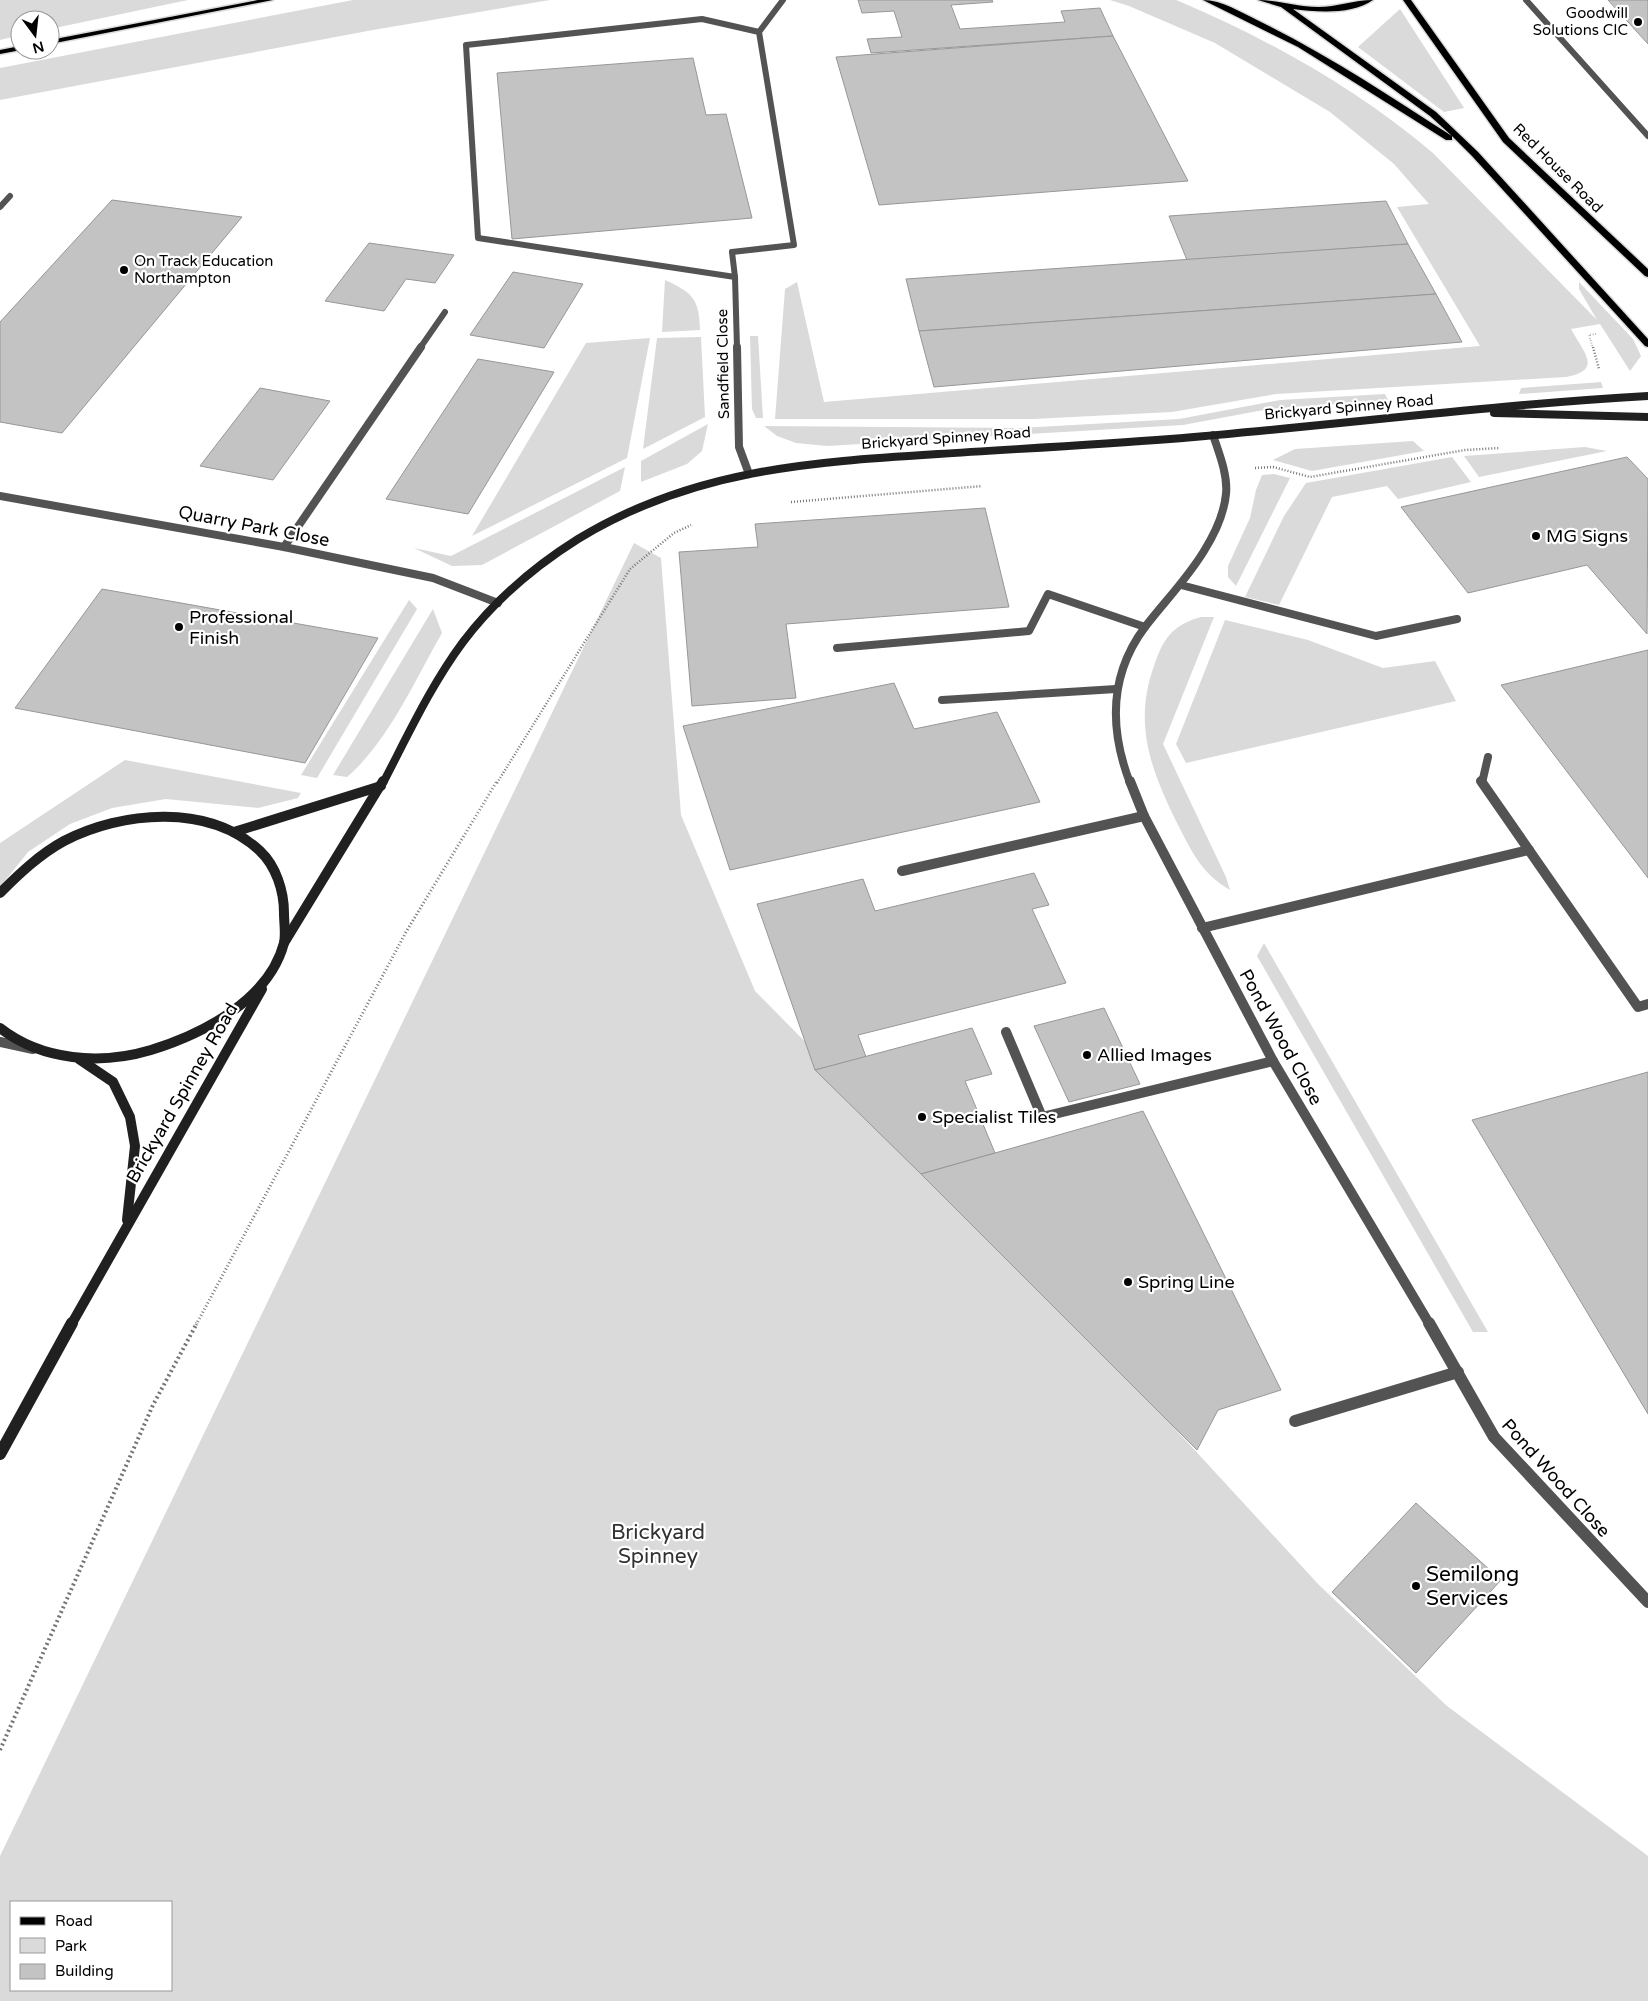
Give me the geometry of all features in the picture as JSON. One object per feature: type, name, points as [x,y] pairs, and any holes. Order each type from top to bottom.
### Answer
[{"type":"main road","points":[[60,40],[260,0]]},
{"type":"main road","points":[[246,3],[269,0]]},
{"type":"main road","points":[[1207,0],[1242,14],[1361,81],[1474,154]]},
{"type":"main road","points":[[1262,0],[1284,6],[1310,9],[1334,9],[1357,5],[1369,0]]},
{"type":"main road","name":"Red House Road","points":[[1406,0],[1506,140],[1648,274]]},
{"type":"main road","points":[[1284,6],[1433,114],[1474,154],[1648,344]]},
{"type":"street","points":[[735,277],[478,238],[466,45],[702,19],[759,32],[784,0]]},
{"type":"street","points":[[1526,0],[1648,136]]},
{"type":"street","name":"Sandfield Close","points":[[749,474],[739,447],[735,277],[732,252],[794,245],[759,32]]},
{"type":"street","points":[[0,207],[10,196]]},
{"type":"street","points":[[284,547],[446,312]]},
{"type":"street","name":"Brickyard Spinney Road","points":[[0,1454],[126,1226],[269,977],[284,943],[381,786],[442,671],[467,638],[498,603],[530,574],[558,553],[614,519],[657,499],[749,474],[794,466],[850,460],[1213,435],[1456,412],[1540,402],[1648,396]]},
{"type":"street","points":[[1456,412],[1648,416]]},
{"type":"street","name":"Pond Wood Close","points":[[1213,435],[1224,468],[1226,495],[1217,526],[1200,558],[1181,586],[1145,627],[1130,653],[1116,689],[1115,722],[1118,750],[1127,778],[1144,816],[1273,1061],[1458,1372],[1494,1437],[1648,1602]]},
{"type":"street","name":"Quarry Park Close","points":[[0,496],[284,547],[433,578],[498,603]]},
{"type":"street","points":[[1181,586],[1376,636],[1457,619]]},
{"type":"street","points":[[837,648],[1029,631],[1048,594],[1145,627]]},
{"type":"street","points":[[942,700],[1116,689]]},
{"type":"street","points":[[1488,757],[1481,781],[1638,1006],[1648,1004]]},
{"type":"street","points":[[234,832],[381,786]]},
{"type":"street","points":[[902,871],[1144,816]]},
{"type":"street","points":[[0,893],[27,865],[58,845],[109,824],[154,817],[196,820],[234,832],[261,851],[278,877],[284,908],[284,943]]},
{"type":"street","points":[[1202,928],[1529,850]]},
{"type":"street","points":[[0,1042],[79,1059],[131,1056],[186,1038],[234,1011],[269,977]]},
{"type":"street","points":[[0,1028],[6,1034],[33,1049]]},
{"type":"street","points":[[1006,1032],[1042,1117],[1273,1061]]},
{"type":"street","name":"Brickyard Spinney Road","points":[[79,1059],[113,1082],[130,1116],[135,1146],[126,1226]]},
{"type":"street","points":[[1294,1421],[1458,1372]]},
{"type":"path","points":[[1224,468],[1273,467],[1310,476],[1466,450],[1503,448]]},
{"type":"path","points":[[788,502],[991,485]]},
{"type":"path","points":[[0,1750],[153,1405],[406,932],[532,724],[630,570],[674,533],[696,523]]},
{"type":"green space","points":[[0,0],[188,0],[60,27],[60,10],[10,10],[10,38],[0,40]]},
{"type":"green space","points":[[353,0],[550,0],[373,30],[0,100],[0,68],[42,60],[60,60],[60,56]]},
{"type":"green space","points":[[1110,0],[1176,0],[1281,50],[1344,87],[1433,153],[1597,320],[1579,289],[1579,282],[1633,339],[1641,356],[1630,371],[1600,324],[1571,329],[1585,352],[1587,365],[1578,374],[1566,377],[1276,394],[1172,412],[1033,419],[775,419],[785,289],[797,282],[824,402],[1480,346],[1397,207],[1429,204],[1394,164],[1330,112],[1215,43],[1129,6]]},
{"type":"green space","points":[[1400,9],[1464,108],[1444,112],[1358,47]]},
{"type":"green space","points":[[665,280],[682,289],[693,298],[698,311],[700,330],[662,332]]},
{"type":"green space","points":[[750,336],[758,336],[763,418],[756,418],[752,409]]},
{"type":"green space","points":[[701,337],[705,417],[643,449],[657,338]]},
{"type":"green space","points":[[650,338],[627,458],[472,536],[586,343]]},
{"type":"green space","points":[[1601,382],[1603,388],[1519,394],[1521,388]]},
{"type":"green space","points":[[1385,394],[1388,400],[1269,409],[1183,425],[827,446],[796,443],[777,436],[764,426],[1020,428],[1179,419],[1280,400]]},
{"type":"green space","points":[[708,424],[702,451],[687,464],[641,482],[641,461]]},
{"type":"green space","points":[[1413,441],[1424,451],[1312,471],[1273,460],[1295,449]]},
{"type":"green space","points":[[1585,447],[1607,451],[1479,477],[1464,456]]},
{"type":"green space","points":[[1452,457],[1471,482],[1398,499],[1387,486],[1332,497],[1279,605],[1245,597],[1284,516],[1306,483]]},
{"type":"green space","points":[[625,467],[620,491],[482,565],[452,566],[414,548],[451,556]]},
{"type":"green space","points":[[1274,474],[1290,478],[1236,586],[1228,577],[1228,566],[1250,518],[1256,490],[1262,475]]},
{"type":"green space","name":"Brickyard Spinney","points":[[634,543],[661,558],[681,815],[755,991],[1003,1242],[1319,1585],[1447,1706],[1648,1856],[1648,2001],[0,2001],[0,1856]]},
{"type":"green space","points":[[409,600],[417,609],[317,778],[301,775]]},
{"type":"green space","points":[[433,609],[442,633],[400,710],[362,763],[347,777],[333,775]]},
{"type":"green space","points":[[1201,617],[1214,617],[1163,744],[1226,877],[1230,890],[1204,869],[1182,834],[1159,784],[1148,746],[1145,727],[1148,687],[1161,648],[1170,634],[1176,629],[1191,620]]},
{"type":"green space","points":[[1225,620],[1308,640],[1383,668],[1435,661],[1456,701],[1186,763],[1176,744]]},
{"type":"green space","points":[[125,760],[301,793],[298,798],[258,808],[166,799],[112,808],[70,824],[28,852],[0,887],[0,843]]},
{"type":"green space","points":[[1264,943],[1488,1332],[1473,1332],[1257,956]]},
{"type":"building","points":[[858,0],[992,0],[993,2],[951,5],[960,29],[1065,22],[1061,11],[1100,8],[1113,36],[871,53],[867,39],[902,37],[894,11],[862,13]]},
{"type":"building","name":"Goodwill Solutions CIC","points":[[1608,0],[1648,0],[1648,44]]},
{"type":"building","points":[[1113,36],[1188,181],[879,205],[836,57]]},
{"type":"building","points":[[693,58],[706,115],[726,114],[752,218],[512,239],[497,73]]},
{"type":"building","name":"On Track Education Northampton","points":[[112,200],[242,217],[62,433],[0,422],[0,322]]},
{"type":"building","points":[[1386,201],[1408,244],[1187,260],[1169,216]]},
{"type":"building","points":[[369,243],[454,255],[435,283],[406,279],[384,311],[325,301]]},
{"type":"building","points":[[1408,244],[1436,294],[919,331],[906,279]]},
{"type":"building","points":[[513,272],[583,284],[544,348],[470,335]]},
{"type":"building","points":[[1436,294],[1462,342],[934,387],[919,331]]},
{"type":"building","points":[[478,359],[554,372],[468,514],[386,499]]},
{"type":"building","points":[[260,388],[330,401],[273,480],[200,466]]},
{"type":"building","name":"MG Signs","points":[[1627,457],[1648,479],[1647,634],[1587,565],[1468,593],[1401,507]]},
{"type":"building","points":[[985,508],[1009,607],[786,624],[796,698],[692,706],[679,552],[758,547],[755,524]]},
{"type":"building","points":[[102,589],[378,638],[305,763],[15,708]]},
{"type":"building","points":[[1648,650],[1648,878],[1501,685]]},
{"type":"building","points":[[894,683],[914,729],[997,712],[1040,802],[730,870],[683,726]]},
{"type":"building","points":[[1034,873],[1049,905],[1032,909],[1066,983],[858,1035],[866,1057],[815,1070],[757,904],[863,879],[875,911]]},
{"type":"building","name":"Allied Images","points":[[1104,1008],[1140,1084],[1069,1102],[1034,1026]]},
{"type":"building","name":"Specialist Tiles","points":[[972,1028],[992,1074],[965,1081],[995,1153],[921,1174],[815,1070]]},
{"type":"building","points":[[1648,1072],[1648,1414],[1472,1120]]},
{"type":"building","name":"Spring Line","points":[[1143,1111],[1281,1390],[1218,1410],[1197,1450],[921,1174]]},
{"type":"building","name":"Semilong Services","points":[[1416,1503],[1501,1580],[1416,1673],[1332,1592]]},
{"type":"place","name":"Goodwill Solutions CIC","points":[[1638,22]]},
{"type":"place","name":"On Track Education Northampton","points":[[124,270]]},
{"type":"place","name":"MG Signs","points":[[1536,536]]},
{"type":"place","name":"Professional Finish","points":[[179,627]]},
{"type":"place","name":"Allied Images","points":[[1087,1055]]},
{"type":"place","name":"Specialist Tiles","points":[[922,1117]]},
{"type":"place","name":"Spring Line","points":[[1128,1282]]},
{"type":"place","name":"Semilong Services","points":[[1416,1586]]}]
